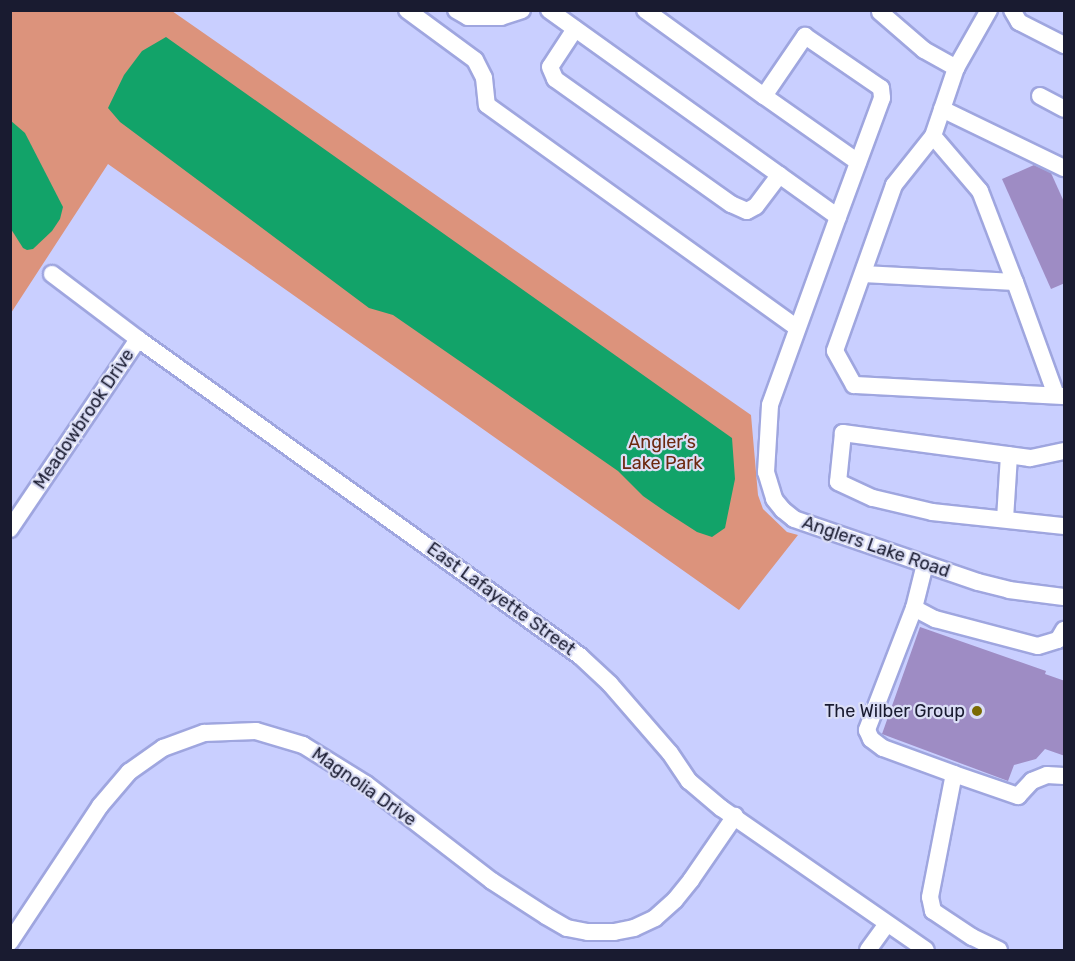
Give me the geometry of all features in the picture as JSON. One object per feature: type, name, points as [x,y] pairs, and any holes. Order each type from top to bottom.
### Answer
[{"type":"street","points":[[407,10],[476,60],[484,78],[486,105],[797,328]]},
{"type":"street","points":[[456,10],[468,17],[501,17],[522,10]]},
{"type":"street","points":[[549,10],[838,217]]},
{"type":"street","points":[[645,10],[858,162]]},
{"type":"street","points":[[933,136],[980,191],[1060,395],[854,385],[835,351],[894,185],[933,136],[956,68],[989,10]]},
{"type":"street","points":[[1012,10],[1019,22],[1065,45]]},
{"type":"street","points":[[880,11],[924,50],[956,68]]},
{"type":"street","points":[[575,29],[550,67],[555,80],[731,204],[747,211],[756,206],[779,175]]},
{"type":"street","name":"Anglers Lake Road","points":[[765,96],[805,36],[881,88],[882,98],[775,384],[770,405],[766,472],[774,499],[794,519],[925,564],[1009,590],[1065,597]]},
{"type":"street","points":[[1040,96],[1065,109]]},
{"type":"street","points":[[942,109],[1065,168]]},
{"type":"street","name":"East Lafayette Street","points":[[52,274],[138,339],[580,656],[609,684],[670,753],[689,781],[886,925],[926,951]]},
{"type":"street","points":[[862,274],[1015,282]]},
{"type":"street","name":"Meadowbrook Drive","points":[[10,529],[138,339]]},
{"type":"street","points":[[1065,451],[1030,458],[843,433],[838,482],[873,498],[932,512],[1065,526]]},
{"type":"street","points":[[1005,519],[1009,455]]},
{"type":"street","points":[[925,564],[914,608],[867,730],[871,739],[883,748],[1018,796],[1032,781],[1047,775],[1065,776]]},
{"type":"street","points":[[914,608],[935,619],[1038,646],[1062,638]]},
{"type":"street","name":"Magnolia Drive","points":[[10,942],[100,806],[129,772],[163,748],[204,733],[256,731],[303,745],[366,784],[492,880],[537,910],[567,928],[588,932],[624,930],[655,918],[675,900],[691,880],[735,816]]},
{"type":"street","points":[[954,774],[930,897],[933,911],[972,937],[999,951]]},
{"type":"street","points":[[868,951],[886,925]]},
{"type":"green space","name":"Angler’s Lake Park","points":[[11,11],[172,11],[751,415],[758,495],[763,509],[787,532],[798,535],[739,610],[108,164],[11,313]]},
{"type":"shaded area","points":[[166,37],[732,438],[735,479],[725,528],[712,537],[697,532],[666,512],[643,496],[618,471],[393,315],[369,308],[120,122],[108,108],[124,75],[142,51]]},
{"type":"shaded area","points":[[10,120],[25,133],[63,207],[60,219],[52,231],[33,249],[27,250],[23,248],[11,229]]},
{"type":"building","points":[[1034,165],[1051,173],[1065,204],[1065,283],[1051,289],[1002,179]]},
{"type":"building","name":"The Wilber Group","points":[[920,627],[1046,671],[1045,674],[1065,681],[1065,756],[1045,749],[1036,759],[1014,765],[1008,781],[882,734]]},
{"type":"place","name":"The Wilber Group","points":[[977,711]]}]
